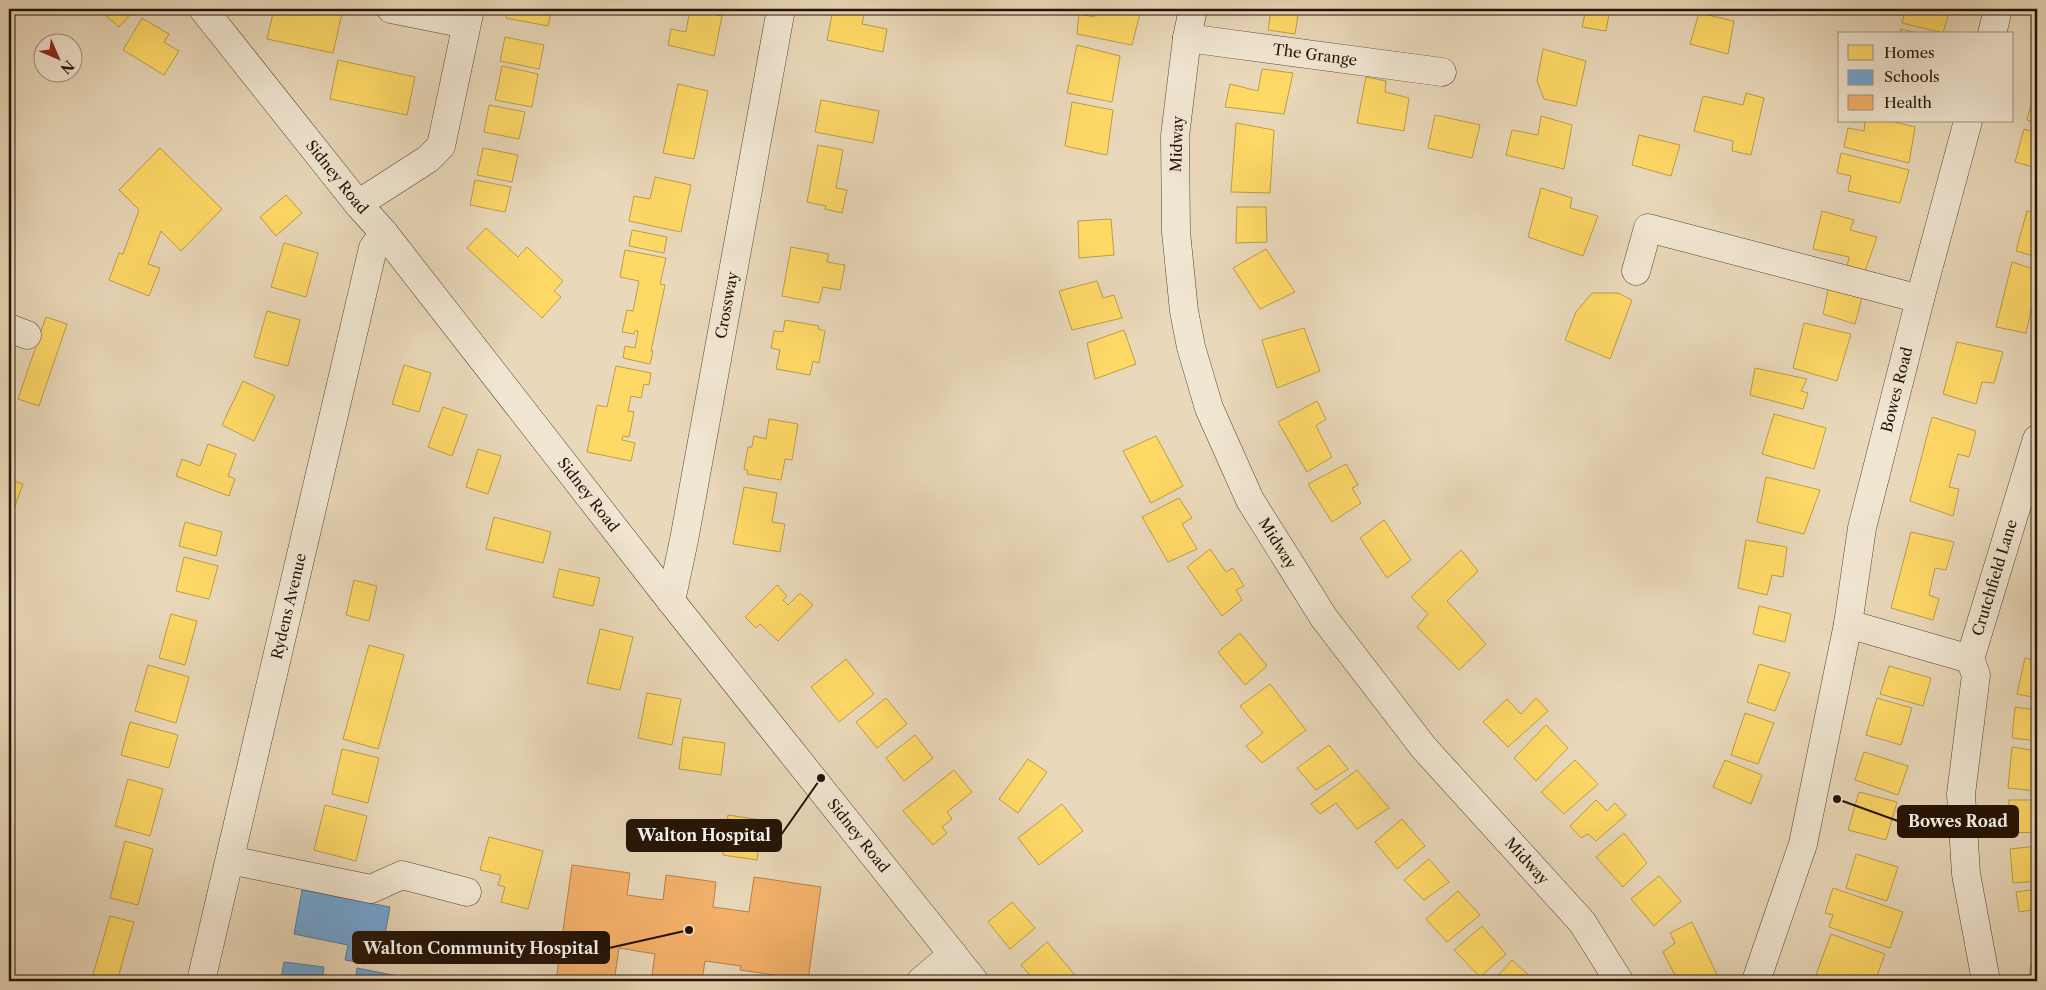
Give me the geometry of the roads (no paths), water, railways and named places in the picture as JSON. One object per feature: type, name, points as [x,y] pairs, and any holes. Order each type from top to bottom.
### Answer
[{"type":"street","name":"Sidney Road","points":[[203,9],[358,204],[384,233],[671,601],[974,981]]},
{"type":"street","points":[[358,204],[428,159],[440,146],[468,16],[391,9]]},
{"type":"street","name":"Crossway","points":[[671,601],[688,521],[781,9]]},
{"type":"street","name":"Midway","points":[[1193,9],[1187,38],[1175,136],[1176,232],[1184,311],[1191,347],[1209,408],[1250,500],[1324,618],[1424,748],[1582,922],[1619,981]]},
{"type":"street","points":[[1992,32],[1998,9]]},
{"type":"street","name":"The Grange","points":[[1187,38],[1442,72]]},
{"type":"street","name":"Bowes Road","points":[[1756,981],[1803,844],[1848,624],[1862,528],[1920,299],[1968,122]]},
{"type":"street","points":[[1636,271],[1648,228],[1920,299]]},
{"type":"street","name":"Rydens Avenue","points":[[201,981],[373,248],[384,233]]},
{"type":"street","name":"Crutchfield Lane","points":[[1986,981],[1966,874],[1961,794],[1976,675],[1970,658],[2037,439]]},
{"type":"street","points":[[1848,624],[1970,658]]},
{"type":"street","points":[[230,860],[371,889],[402,875],[467,892]]},
{"type":"street","points":[[921,981],[953,954]]},
{"type":"place","name":"Walton Hospital","points":[[821,778]]},
{"type":"place","name":"Bowes Road","points":[[1837,799]]},
{"type":"place","name":"Walton Community Hospital","points":[[689,930]]}]
